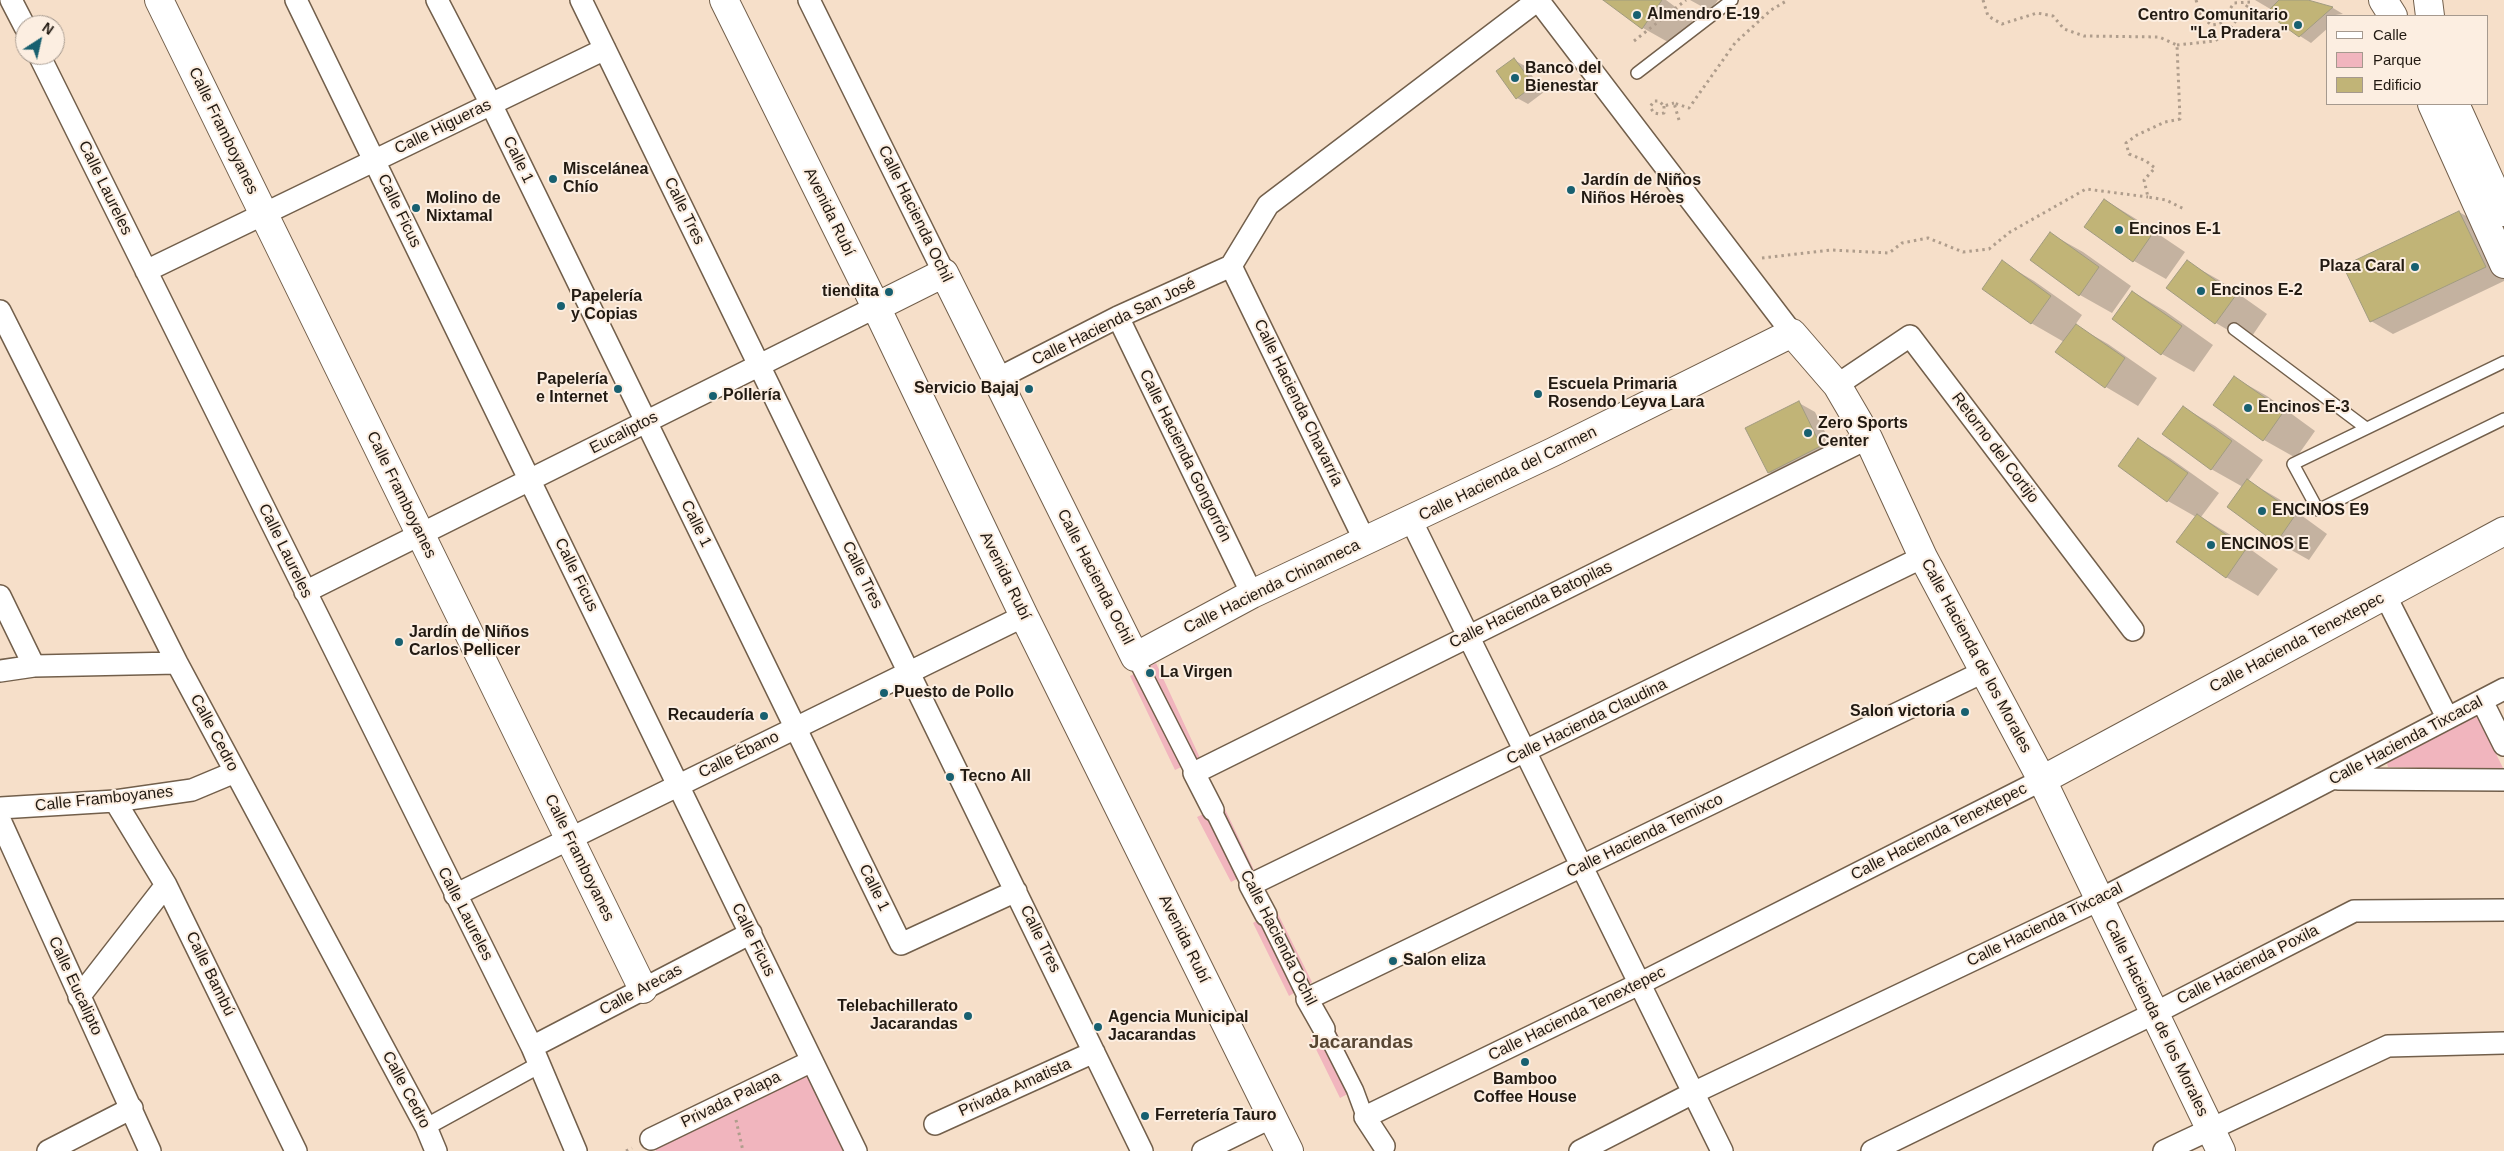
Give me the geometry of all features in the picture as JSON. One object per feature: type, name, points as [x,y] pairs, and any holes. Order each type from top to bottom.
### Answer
[{"type":"street","points":[[12,0],[19,15]]},
{"type":"street","name":"Calle Framboyanes","points":[[159,0],[643,989]]},
{"type":"street","name":"Calle Ficus","points":[[296,0],[856,1151]]},
{"type":"street","name":"Calle 1","points":[[437,0],[491,104],[901,944],[1016,891]]},
{"type":"street","name":"Calle Tres","points":[[581,0],[1016,891],[1140,1150]]},
{"type":"street","name":"Avenida Rubí","points":[[724,0],[876,307],[1024,616],[1289,1151]]},
{"type":"street","name":"Calle Hacienda Ochil","points":[[809,0],[1135,657],[1307,999],[1355,1090],[1366,1117],[1385,1149]]},
{"type":"street","points":[[1231,266],[1268,205],[1538,0],[1792,333]]},
{"type":"street","points":[[2383,0],[2392,15]]},
{"type":"street","points":[[2428,0],[2430,15]]},
{"type":"street","name":"Calle Higueras","points":[[146,271],[605,49]]},
{"type":"street","name":"Calle Laureles","points":[[44,65],[536,1056],[576,1151]]},
{"type":"street","points":[[2432,105],[2504,264]]},
{"type":"street","points":[[2455,105],[2504,212]]},
{"type":"street","name":"Calle Hacienda San José","points":[[997,379],[1118,318],[1231,266]]},
{"type":"street","name":"Calle Hacienda Chavarría","points":[[1231,266],[1365,541]]},
{"type":"street","name":"Eucaliptos","points":[[305,592],[944,273]]},
{"type":"street","name":"Calle Cedro","points":[[0,311],[177,663],[426,1127],[436,1151]]},
{"type":"street","name":"Calle Hacienda Gongorrón","points":[[1118,318],[1252,594]]},
{"type":"street","name":"Calle Hacienda de los Morales","points":[[1792,333],[1837,385],[1868,438],[1923,557],[2042,780],[2215,1140]]},
{"type":"street","name":"Calle Hacienda del Carmen","points":[[1411,520],[1792,333]]},
{"type":"street","name":"Retorno del Cortijo","points":[[1837,385],[1910,336],[2132,630]]},
{"type":"street","name":"Calle Hacienda Batopilas","points":[[1194,773],[1868,438]]},
{"type":"street","points":[[1411,520],[1722,1151]]},
{"type":"street","name":"Calle Hacienda Chinameca","points":[[1135,657],[1252,594],[1411,520]]},
{"type":"street","name":"Calle Hacienda Tenextepec","points":[[1366,1117],[1639,984],[2042,780],[2504,531]]},
{"type":"street","name":"Calle Hacienda Claudina","points":[[1250,884],[1525,753],[1923,557]]},
{"type":"street","points":[[2386,595],[2446,717]]},
{"type":"street","points":[[0,596],[34,666]]},
{"type":"street","name":"Calle Ébano","points":[[455,895],[569,837],[1024,616]]},
{"type":"street","points":[[0,671],[34,666],[177,663]]},
{"type":"street","name":"Calle Hacienda Temixco","points":[[1307,999],[1983,672]]},
{"type":"street","name":"Calle Hacienda Tixcacal","points":[[1580,1151],[1693,1093],[2099,900],[2335,779],[2446,717],[2504,689]]},
{"type":"street","points":[[2482,701],[2504,745]]},
{"type":"street","name":"Calle Framboyanes","points":[[0,808],[115,801],[192,790],[235,772]]},
{"type":"street","points":[[2335,779],[2504,780]]},
{"type":"street","name":"Calle Bambú","points":[[115,801],[166,885],[296,1151]]},
{"type":"street","name":"Calle Eucalipto","points":[[0,820],[150,1151]]},
{"type":"street","points":[[79,997],[166,885]]},
{"type":"street","name":"Calle Hacienda Poxila","points":[[1872,1151],[2155,1013],[2354,911],[2504,910]]},
{"type":"street","name":"Calle Arecas","points":[[536,1056],[643,989],[751,933]]},
{"type":"street","points":[[2164,1151],[2215,1140],[2388,1046],[2504,1043]]},
{"type":"street","name":"Privada Amatista","points":[[935,1124],[1094,1052]]},
{"type":"street","points":[[426,1127],[536,1056]]},
{"type":"street","name":"Privada Palapa","points":[[651,1139],[812,1061]]},
{"type":"street","points":[[48,1151],[132,1108]]},
{"type":"street","points":[[1203,1151],[1272,1117]]},
{"type":"lane","points":[[1637,73],[1732,0]]},
{"type":"lane","points":[[2234,329],[2366,428]]},
{"type":"lane","points":[[2504,362],[2293,464],[2318,510],[2504,419]]},
{"type":"path","points":[[1634,41],[1686,0]]},
{"type":"path","points":[[1664,106],[1674,103],[1689,108],[1735,43],[1771,10],[1788,0]]},
{"type":"path","points":[[1983,0],[1988,16],[2002,24],[2037,13],[2053,16],[2064,29],[2084,36],[2159,36],[2177,45],[2215,40],[2228,32],[2251,1]]},
{"type":"path","points":[[2196,0],[2202,18],[2212,25],[2220,24],[2234,4],[2251,1]]},
{"type":"path","points":[[2148,197],[2144,180],[2155,168],[2146,160],[2129,154],[2126,143],[2158,125],[2180,120],[2177,45]]},
{"type":"path","points":[[1654,101],[1659,101],[1664,106],[1664,113],[1659,114],[1654,113],[1650,107],[1654,101]]},
{"type":"path","points":[[1674,103],[1679,120]]},
{"type":"path","points":[[1737,262],[1831,250],[1889,253],[1902,243],[1928,238],[1963,252],[1989,249],[2010,232],[2086,190],[2166,200],[2184,209]]},
{"type":"path","points":[[732,1100],[743,1151]]},
{"type":"green space","points":[[1156,663],[1200,758],[1175,770],[1130,676]]},
{"type":"green space","points":[[2476,713],[2504,770],[2388,767],[2386,760]]},
{"type":"green space","points":[[1223,805],[1254,870],[1231,882],[1197,817]]},
{"type":"green space","points":[[1276,910],[1312,982],[1289,996],[1253,923]]},
{"type":"green space","points":[[1333,1025],[1363,1086],[1340,1098],[1310,1037]]},
{"type":"green space","points":[[812,1061],[856,1151],[656,1151],[651,1139]]},
{"type":"building","name":"Almendro E-19","points":[[1603,0],[1662,0],[1642,29]]},
{"type":"building","name":"Centro Comunitario \"La Pradera\"","points":[[2279,0],[2308,0],[2333,7],[2299,37],[2266,13]]},
{"type":"building","name":"Banco del Bienestar","points":[[1514,58],[1534,85],[1516,99],[1496,71]]},
{"type":"building","name":"Encinos E-1","points":[[2104,199],[2153,233],[2133,262],[2084,227]]},
{"type":"building","name":"Plaza Caral","points":[[2459,211],[2486,267],[2370,322],[2343,266]]},
{"type":"building","points":[[2050,232],[2099,267],[2079,296],[2030,260]]},
{"type":"building","points":[[2002,260],[2051,296],[2031,324],[1982,289]]},
{"type":"building","name":"Encinos E-2","points":[[2187,260],[2236,295],[2215,324],[2166,288]]},
{"type":"building","points":[[2132,291],[2182,326],[2161,355],[2112,319]]},
{"type":"building","points":[[2076,324],[2125,358],[2105,388],[2055,352]]},
{"type":"building","name":"Encinos E-3","points":[[2234,376],[2284,411],[2263,441],[2213,405]]},
{"type":"building","points":[[1799,401],[1821,446],[1768,473],[1745,428]]},
{"type":"building","points":[[2183,406],[2232,441],[2211,470],[2162,434]]},
{"type":"building","points":[[2138,438],[2188,473],[2167,502],[2118,466]]},
{"type":"building","name":"ENCINOS E9","points":[[2247,479],[2296,514],[2276,543],[2227,507]]},
{"type":"building","name":"ENCINOS E","points":[[2197,514],[2246,549],[2226,578],[2176,542]]},
{"type":"place","name":"Almendro E-19","points":[[1637,15]]},
{"type":"place","name":"Centro Comunitario \"La Pradera\"","points":[[2298,25]]},
{"type":"place","name":"Banco del Bienestar","points":[[1515,78]]},
{"type":"place","name":"Miscelánea Chío","points":[[553,179]]},
{"type":"place","name":"Jardín de Niños Niños Héroes","points":[[1571,190]]},
{"type":"place","name":"Molino de Nixtamal","points":[[416,208]]},
{"type":"place","name":"Encinos E-1","points":[[2119,230]]},
{"type":"place","name":"Plaza Caral","points":[[2415,267]]},
{"type":"place","name":"Encinos E-2","points":[[2201,291]]},
{"type":"place","name":"tiendita","points":[[889,292]]},
{"type":"place","name":"Papelería y Copias","points":[[561,306]]},
{"type":"place","name":"Papelería e Internet","points":[[618,389]]},
{"type":"place","name":"Servicio Bajaj","points":[[1029,389]]},
{"type":"place","name":"Escuela Primaria Rosendo Leyva Lara","points":[[1538,394]]},
{"type":"place","name":"Pollería","points":[[713,396]]},
{"type":"place","name":"Encinos E-3","points":[[2248,408]]},
{"type":"place","name":"Zero Sports Center","points":[[1808,433]]},
{"type":"place","name":"ENCINOS E9","points":[[2262,511]]},
{"type":"place","name":"ENCINOS E","points":[[2211,545]]},
{"type":"place","name":"Jardín de Niños Carlos Pellicer","points":[[399,642]]},
{"type":"place","name":"La Virgen","points":[[1150,673]]},
{"type":"place","name":"Puesto de Pollo","points":[[884,693]]},
{"type":"place","name":"Salon victoria","points":[[1965,712]]},
{"type":"place","name":"Recaudería","points":[[764,716]]},
{"type":"place","name":"Tecno All","points":[[950,777]]},
{"type":"place","name":"Salon eliza","points":[[1393,961]]},
{"type":"place","name":"Telebachillerato Jacarandas","points":[[968,1016]]},
{"type":"place","name":"Agencia Municipal Jacarandas","points":[[1098,1027]]},
{"type":"place","name":"Bamboo Coffee House","points":[[1525,1062]]},
{"type":"place","name":"Ferretería Tauro","points":[[1145,1116]]},
{"type":"district","name":"Jacarandas","points":[[1361,1043]]}]
